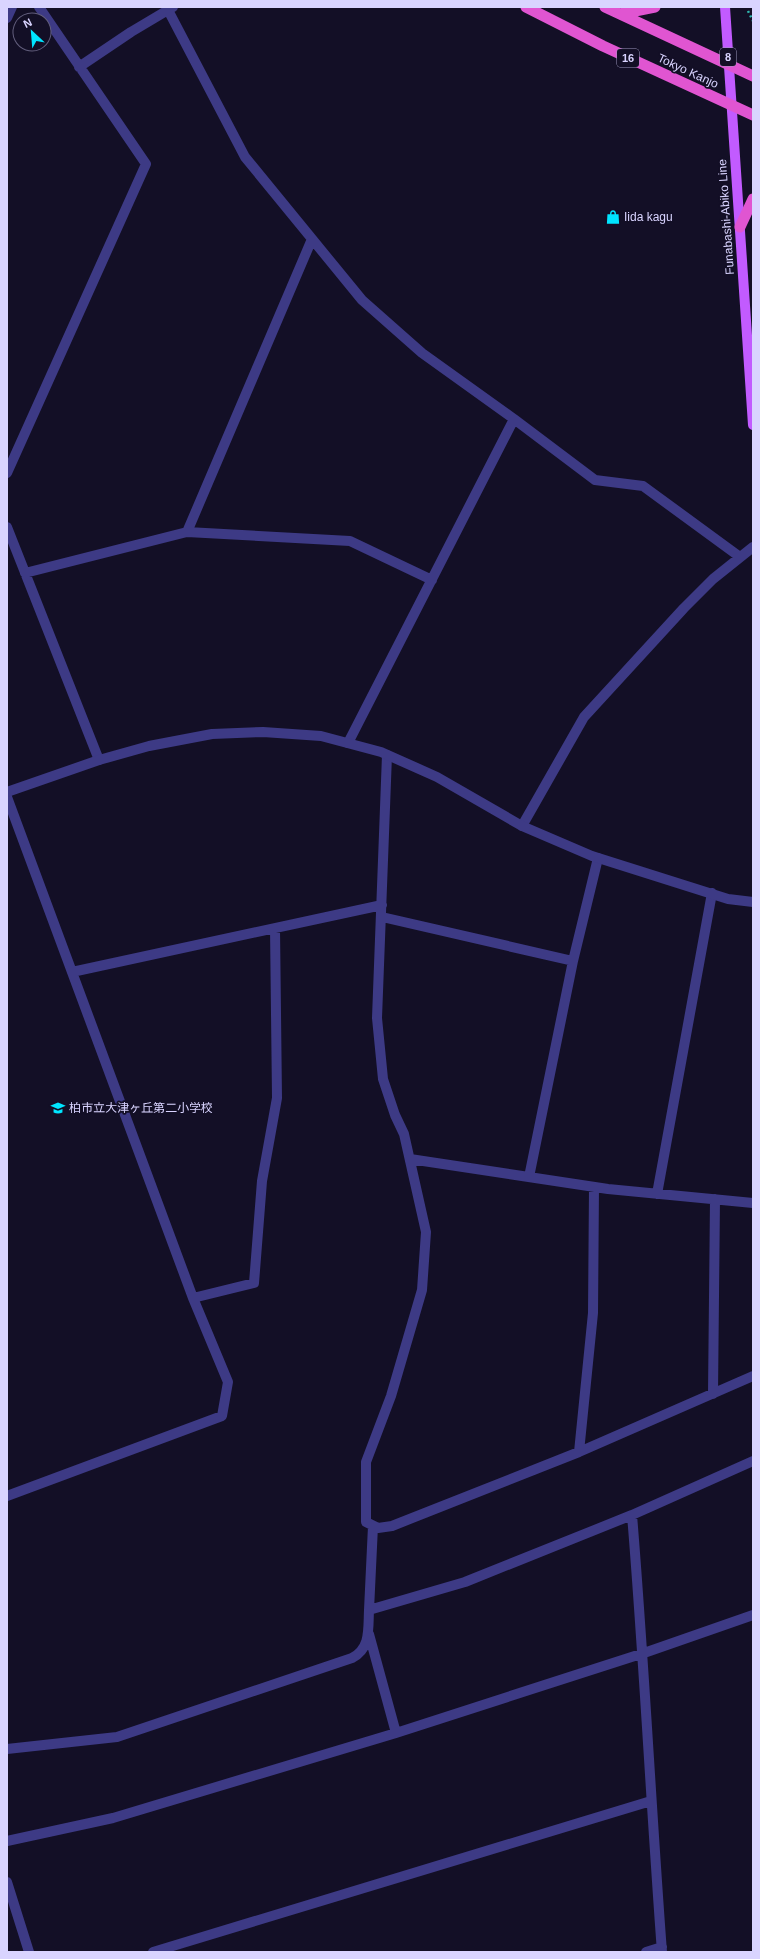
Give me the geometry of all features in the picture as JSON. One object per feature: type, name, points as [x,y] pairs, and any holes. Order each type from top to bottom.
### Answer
[{"type":"highway","name":"Tokyo Kanjo","points":[[526,7],[602,46],[753,115]]},
{"type":"highway","name":"Tokyo Kanjo","points":[[605,7],[753,76]]},
{"type":"highway","points":[[620,14],[656,7]]},
{"type":"highway","points":[[740,227],[753,199]]},
{"type":"main road","name":"Funabashi-Abiko Line","points":[[725,7],[753,426]]},
{"type":"street","points":[[7,18],[12,7]]},
{"type":"street","points":[[7,473],[146,164],[39,7]]},
{"type":"street","points":[[79,67],[131,32],[171,8],[245,157],[362,300],[422,353],[514,419],[595,480],[643,486],[740,557]]},
{"type":"street","points":[[187,532],[312,239]]},
{"type":"street","points":[[348,743],[514,419]]},
{"type":"street","points":[[7,527],[99,760]]},
{"type":"street","points":[[25,573],[187,532],[350,541],[432,580]]},
{"type":"street","points":[[522,826],[584,717],[684,608],[713,579],[753,547]]},
{"type":"street","points":[[7,792],[99,760],[149,746],[212,734],[263,732],[321,736],[387,755],[437,777],[522,826],[598,858],[728,899],[753,902]]},
{"type":"street","points":[[387,755],[377,1018],[384,1079],[394,1115],[404,1134],[426,1232],[422,1290],[391,1396],[366,1462],[366,1522],[378,1528],[392,1526],[579,1452],[753,1376]]},
{"type":"street","points":[[7,796],[193,1298],[228,1382],[222,1416],[7,1496]]},
{"type":"street","points":[[529,1177],[573,961],[598,858]]},
{"type":"street","points":[[657,1194],[712,894]]},
{"type":"street","points":[[72,972],[382,905]]},
{"type":"street","points":[[382,917],[573,961]]},
{"type":"street","points":[[193,1298],[254,1283],[262,1181],[277,1098],[275,928]]},
{"type":"street","points":[[410,1159],[594,1187],[753,1202]]},
{"type":"street","points":[[579,1452],[593,1312],[594,1187]]},
{"type":"street","points":[[713,1394],[715,1199]]},
{"type":"street","points":[[369,1610],[465,1582],[632,1515],[753,1461]]},
{"type":"street","points":[[632,1515],[644,1653],[662,1950],[646,1952]]},
{"type":"street","points":[[7,1749],[117,1737],[360,1654],[366,1644],[368,1630],[372,1526]]},
{"type":"street","points":[[7,1842],[113,1818],[396,1733],[644,1653],[753,1615]]},
{"type":"street","points":[[368,1630],[396,1733]]},
{"type":"street","points":[[153,1952],[652,1801]]},
{"type":"street","points":[[7,1882],[29,1952]]},
{"type":"path","points":[[748,10],[753,21]]},
{"type":"place","name":"Iida kagu","points":[[613,217]]},
{"type":"place","name":"柏市立大津ヶ丘第二小学校","points":[[58,1108]]}]
